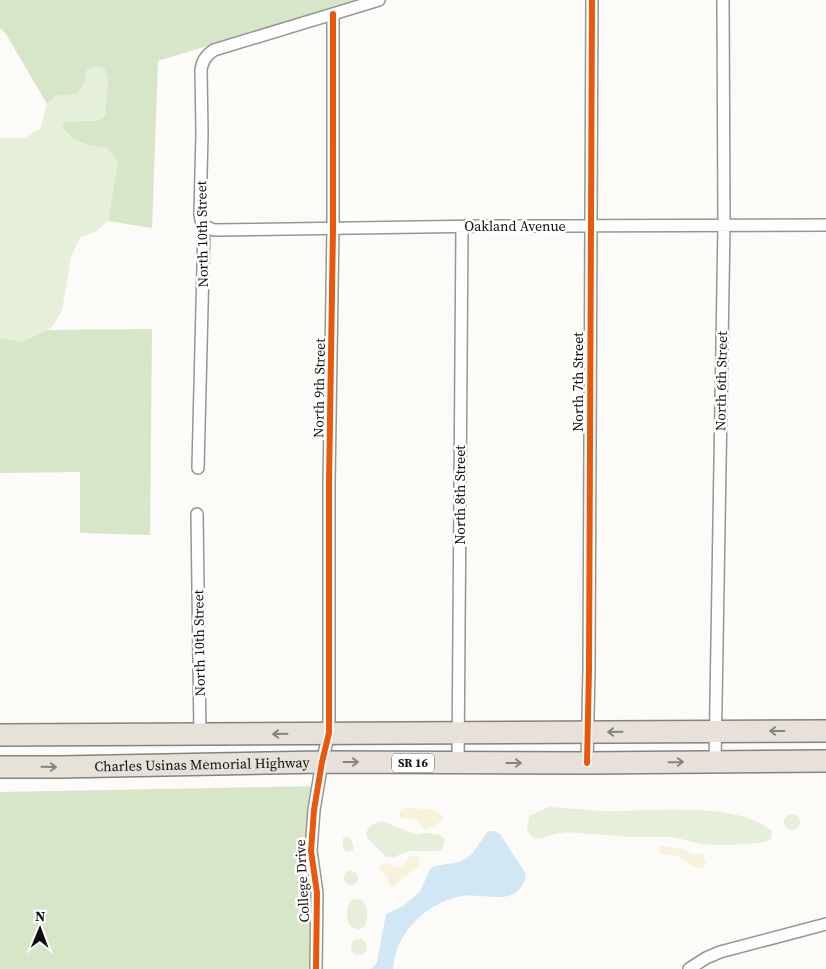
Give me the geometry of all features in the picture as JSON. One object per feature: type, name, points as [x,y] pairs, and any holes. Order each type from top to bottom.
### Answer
[{"type":"highway","name":"Charles Usinas Memorial Highway","points":[[0,736],[715,731],[826,732]]},
{"type":"highway","name":"Charles Usinas Memorial Highway","points":[[0,767],[322,762],[587,763],[826,761]]},
{"type":"street","points":[[333,14],[379,0]]},
{"type":"street","name":"North 7th Street","points":[[587,763],[592,0]]},
{"type":"street","name":"North 6th Street","points":[[715,762],[724,226],[723,0]]},
{"type":"street","name":"North 10th Street","points":[[198,468],[204,226],[200,214],[201,70],[203,61],[208,53],[214,50],[333,14]]},
{"type":"street","name":"North 9th Street","points":[[322,762],[329,734],[333,14]]},
{"type":"street","name":"Oakland Avenue","points":[[204,226],[214,230],[591,226],[826,226]]},
{"type":"street","name":"North 8th Street","points":[[458,763],[462,227]]},
{"type":"street","name":"North 10th Street","points":[[197,514],[200,735]]},
{"type":"street","name":"College Drive","points":[[316,969],[317,893],[311,851],[314,810],[322,762]]},
{"type":"street","points":[[689,969],[720,952],[826,924]]},
{"type":"green space","points":[[0,0],[358,0],[158,61],[152,228],[108,221],[118,163],[107,148],[87,145],[77,141],[62,126],[64,122],[99,120],[105,116],[108,81],[104,68],[95,66],[87,70],[84,83],[78,94],[56,96],[47,104],[6,34],[0,28]]},
{"type":"green space","points":[[95,66],[104,68],[108,81],[105,116],[99,120],[86,120],[79,143],[107,148],[118,163],[108,221],[95,232],[80,238],[71,257],[62,311],[51,328],[23,342],[0,338],[0,138],[24,138],[40,129],[47,104],[56,96],[78,94],[84,83],[87,70]]},
{"type":"green space","points":[[152,329],[150,535],[80,533],[80,472],[0,473],[0,338],[22,342],[47,330]]},
{"type":"green space","points":[[318,786],[311,969],[0,969],[0,792]]},
{"type":"green space","points":[[549,807],[603,811],[714,811],[756,821],[772,831],[771,839],[751,844],[718,845],[702,844],[672,837],[633,837],[566,832],[549,835],[541,839],[533,838],[527,831],[529,816]]},
{"type":"green space","points":[[792,814],[798,816],[800,822],[798,828],[792,830],[786,828],[784,822],[786,816]]},
{"type":"green space","points":[[382,821],[416,835],[426,833],[440,835],[445,840],[442,849],[439,851],[409,851],[394,857],[386,857],[367,837],[368,828]]},
{"type":"green space","points":[[346,837],[353,844],[353,850],[350,852],[345,851],[343,848],[343,838]]},
{"type":"green space","points":[[351,871],[356,873],[358,878],[356,883],[351,885],[346,883],[344,878],[346,873]]},
{"type":"green space","points":[[356,899],[364,903],[367,912],[365,926],[358,930],[350,926],[347,916],[347,909],[350,903]]},
{"type":"green space","points":[[356,939],[362,939],[367,944],[365,953],[356,955],[351,950],[351,944]]},
{"type":"sand","points":[[405,808],[435,811],[443,816],[442,821],[425,830],[416,819],[401,818],[399,816],[400,810]]},
{"type":"sand","points":[[661,846],[680,847],[693,855],[703,854],[706,864],[700,868],[691,865],[677,856],[660,854],[659,849]]},
{"type":"sand","points":[[414,855],[419,858],[417,867],[393,887],[389,886],[388,878],[379,869],[380,865],[388,863],[397,868]]},
{"type":"water","points":[[488,831],[500,834],[526,874],[523,885],[512,895],[508,896],[462,896],[449,899],[437,905],[425,912],[406,932],[395,956],[393,969],[371,969],[377,962],[386,914],[403,906],[420,892],[430,869],[435,866],[460,862],[471,855]]},
{"type":"cycle path","points":[[587,763],[592,0]]},
{"type":"cycle path","points":[[316,969],[317,893],[311,851],[314,810],[329,733],[333,14]]}]
